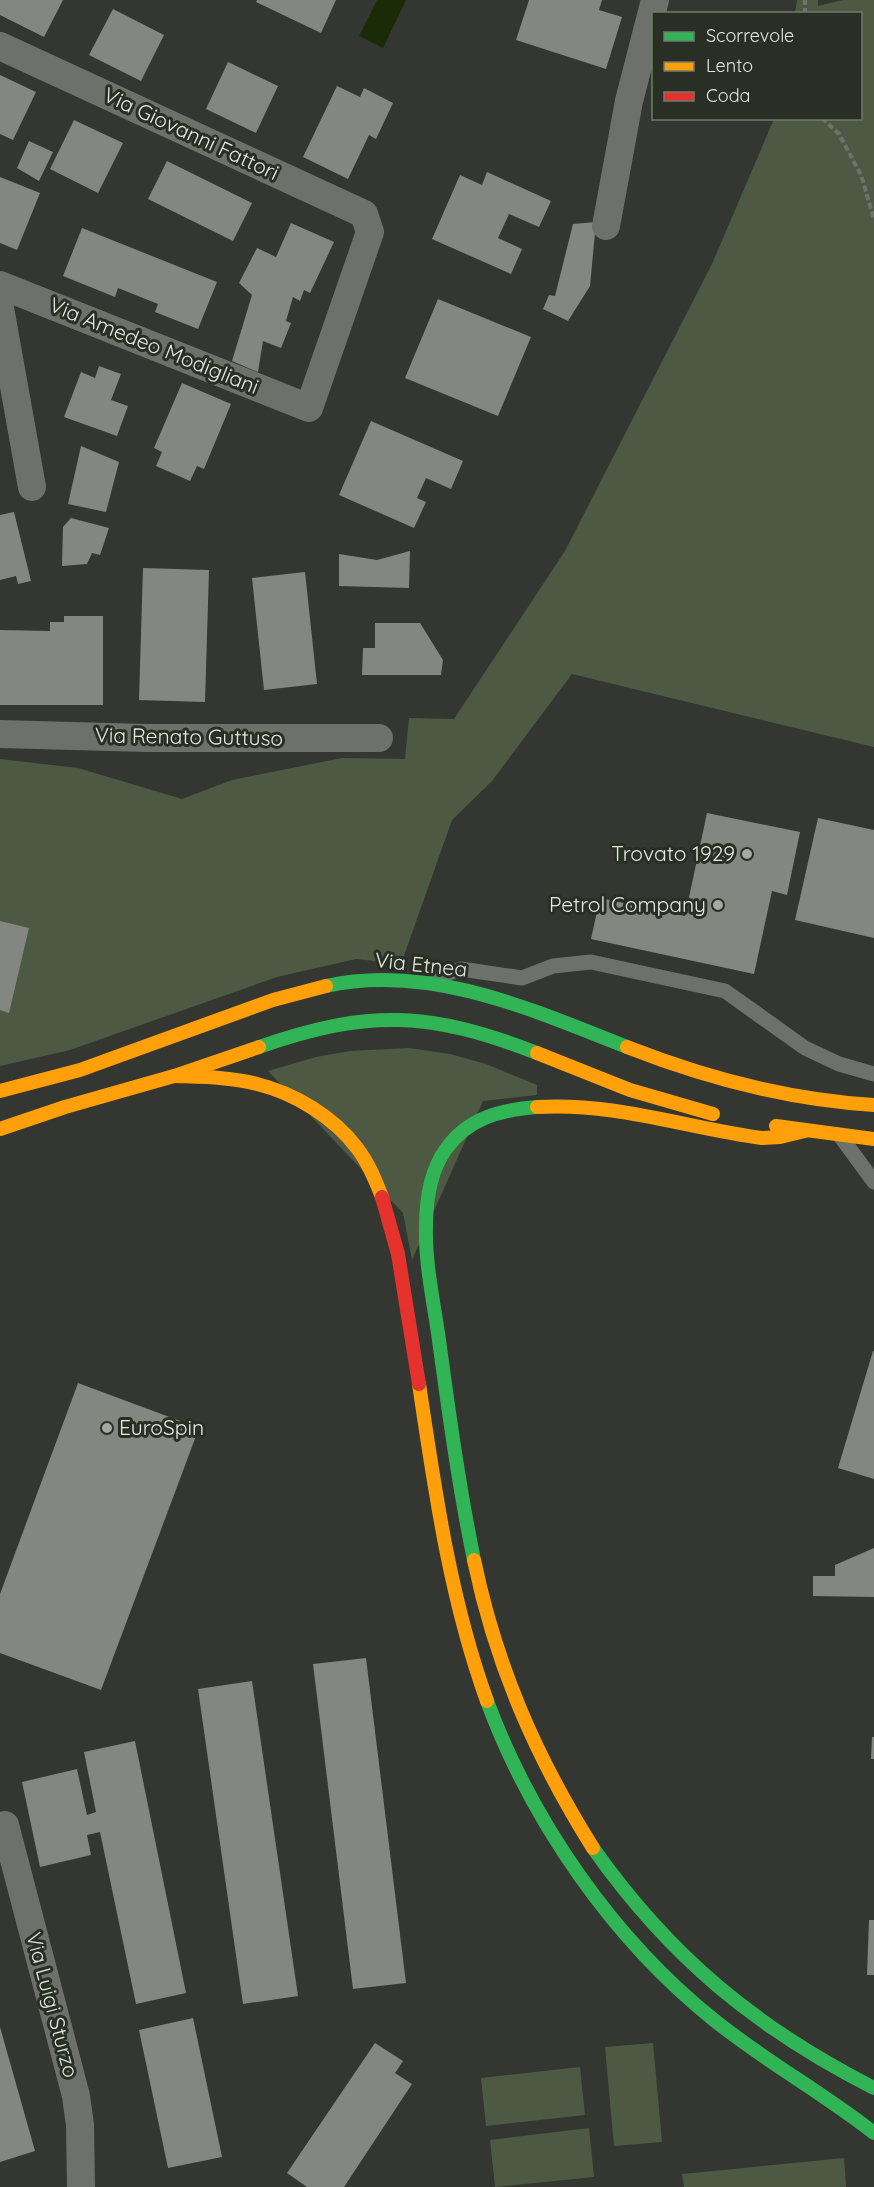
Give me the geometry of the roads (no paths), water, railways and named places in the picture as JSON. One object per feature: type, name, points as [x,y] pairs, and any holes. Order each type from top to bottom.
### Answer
[{"type":"main road","name":"Via Etnea","points":[[0,1091],[63,1076],[292,993],[346,982],[394,980],[471,991],[511,1003],[688,1070],[806,1099],[835,1104],[874,1106]]},
{"type":"main road","points":[[0,1129],[37,1115],[175,1076],[261,1045],[318,1029],[362,1020],[391,1018],[427,1021],[469,1030],[662,1101],[730,1118],[805,1131],[874,1139]]},
{"type":"main road","points":[[175,1076],[252,1081],[278,1089],[299,1098],[317,1111],[357,1147],[371,1169],[382,1198],[400,1269],[454,1597],[469,1652],[492,1716],[516,1770],[550,1830],[584,1883],[625,1933],[655,1964],[710,2017],[760,2055],[857,2119],[874,2133]]},
{"type":"main road","points":[[805,1131],[773,1139],[640,1114],[551,1106],[518,1109],[492,1115],[474,1121],[442,1154],[429,1187],[425,1230],[442,1361],[470,1540],[479,1581],[487,1614],[516,1704],[543,1761],[574,1819],[608,1870],[645,1916],[694,1967],[774,2031],[835,2069],[874,2088]]},
{"type":"street","points":[[606,226],[629,101],[655,0]]},
{"type":"street","name":"Via Giovanni Fattori","points":[[0,46],[364,214],[370,232],[309,408]]},
{"type":"street","name":"Via Amedeo Modigliani","points":[[0,285],[309,408]]},
{"type":"street","points":[[0,308],[32,487]]},
{"type":"street","name":"Via Renato Guttuso","points":[[0,734],[147,738],[378,738]]},
{"type":"street","name":"Via Luigi Sturzo","points":[[5,1825],[76,2096],[80,2126],[81,2187]]},
{"type":"lane","points":[[420,982],[461,969],[522,978],[553,966],[591,962],[725,991],[806,1048],[839,1064],[874,1074]]},
{"type":"lane","points":[[839,1135],[874,1182]]},
{"type":"place","name":"Trovato 1929","points":[[747,854]]},
{"type":"place","name":"Petrol Company","points":[[718,905]]},
{"type":"place","name":"EuroSpin","points":[[107,1428]]}]
